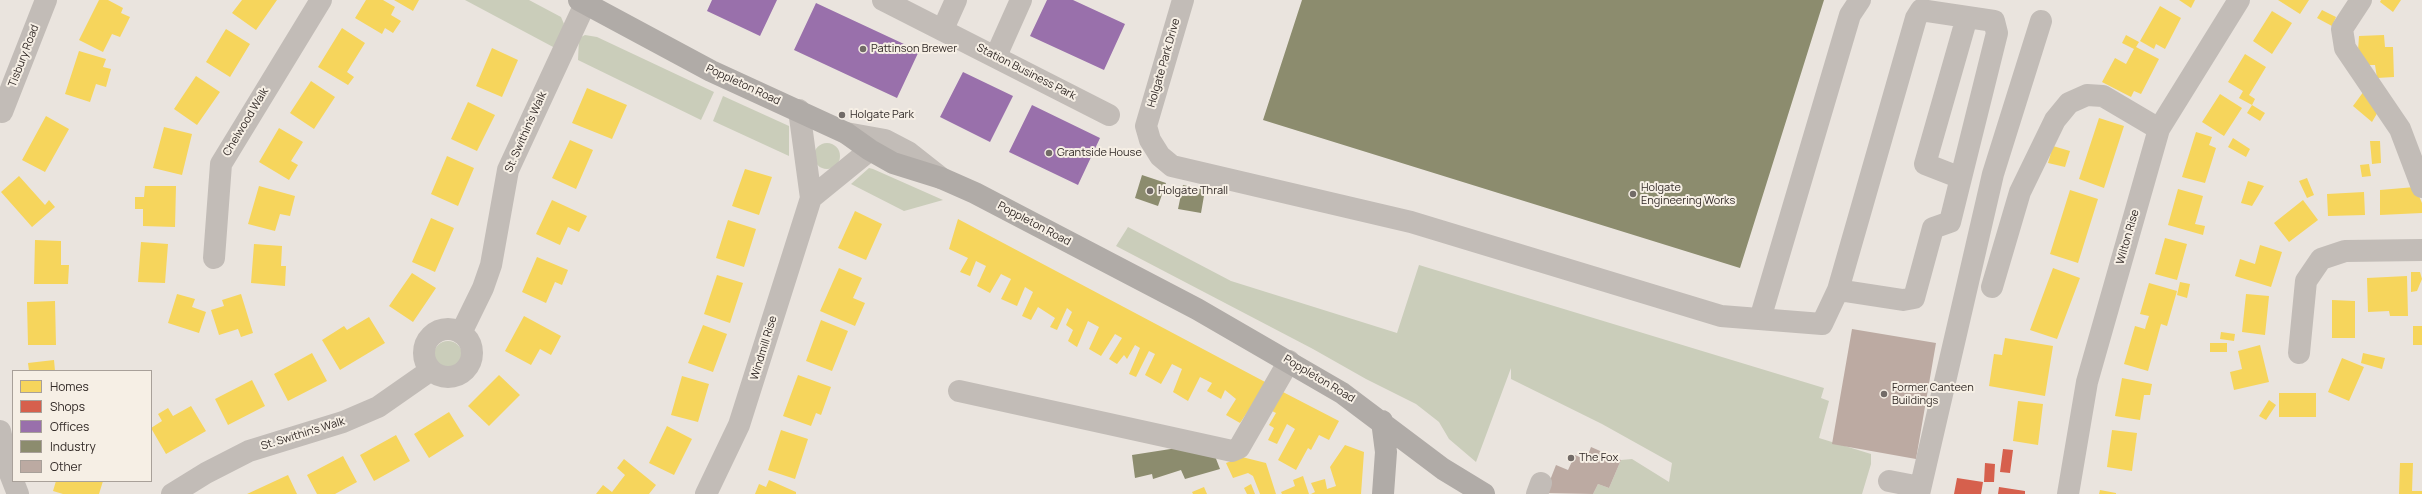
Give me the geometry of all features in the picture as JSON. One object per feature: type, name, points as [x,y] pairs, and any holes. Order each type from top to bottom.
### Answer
[{"type":"main road","name":"Poppleton Road","points":[[582,2],[711,71],[799,110],[846,133],[870,150],[893,163],[941,178],[1197,309],[1342,392],[1473,491]]},
{"type":"main road","points":[[1382,421],[1386,452],[1383,494]]},
{"type":"street","name":"Tisbury Road","points":[[2,112],[46,0]]},
{"type":"street","name":"Chelwood Walk","points":[[214,258],[221,164],[321,0]]},
{"type":"street","points":[[943,29],[956,0]]},
{"type":"street","points":[[996,56],[1021,0]]},
{"type":"street","name":"Holgate Park Drive","points":[[1183,0],[1146,126],[1150,140],[1160,156],[1172,166],[1187,171],[1411,222],[1721,316],[1760,319]]},
{"type":"street","points":[[1838,290],[1903,300],[1914,298],[1933,228],[1950,222],[1997,34],[1994,21],[1921,10],[1916,18],[1838,290],[1822,324],[1760,319],[1850,15],[1860,0]]},
{"type":"street","name":"Wilton Rise","points":[[2068,494],[2087,382],[2159,129],[2240,0]]},
{"type":"street","points":[[2361,0],[2342,29],[2345,48],[2400,129],[2422,188]]},
{"type":"street","name":"Station Business Park","points":[[890,1],[1109,114]]},
{"type":"street","name":"St. Swithin's Walk","points":[[461,333],[483,288],[491,265],[508,170],[582,2]]},
{"type":"street","points":[[1961,178],[1926,164],[1967,17]]},
{"type":"street","points":[[1889,481],[1919,491],[1993,174],[2041,21]]},
{"type":"street","points":[[1992,287],[2020,192],[2055,120],[2068,103],[2087,95],[2103,96],[2159,129]]},
{"type":"street","name":"Windmill Rise","points":[[706,494],[739,425],[811,198],[799,110]]},
{"type":"street","points":[[846,133],[885,140],[908,152],[941,178]]},
{"type":"street","points":[[811,198],[870,150]]},
{"type":"street","points":[[2299,353],[2306,281],[2321,259],[2345,251],[2422,250]]},
{"type":"street","points":[[446,329],[461,333],[467,339],[472,355],[470,363],[464,370],[450,377],[441,376],[431,370],[424,355],[428,339],[438,331],[446,329]]},
{"type":"street","points":[[959,391],[1232,450],[1239,448],[1289,361]]},
{"type":"street","name":"St. Swithin's Walk","points":[[172,494],[206,473],[250,451],[343,422],[378,407],[431,370]]},
{"type":"street","points":[[0,431],[12,479]]},
{"type":"street","points":[[13,482],[18,494]]},
{"type":"green space","points":[[465,0],[529,0],[561,17],[564,24],[555,48]]},
{"type":"green space","points":[[585,35],[597,37],[714,92],[701,120],[578,60],[579,38]]},
{"type":"green space","points":[[723,96],[789,126],[789,156],[713,121]]},
{"type":"green space","points":[[827,143],[836,147],[840,156],[836,165],[827,169],[818,165],[814,156],[818,147]]},
{"type":"green space","points":[[869,168],[943,200],[904,211],[851,184]]},
{"type":"green space","points":[[1128,227],[1231,281],[1397,333],[1419,265],[1824,388],[1821,398],[1829,401],[1819,438],[1871,454],[1871,464],[1862,494],[1593,494],[1598,484],[1609,488],[1621,460],[1632,459],[1669,482],[1672,463],[1602,424],[1511,379],[1511,368],[1476,462],[1449,439],[1439,422],[1416,404],[1116,246]]},
{"type":"green space","points":[[448,341],[458,345],[462,355],[458,365],[448,369],[438,365],[434,355],[438,345]]},
{"type":"building: Homes","points":[[99,0],[108,0],[123,8],[121,13],[130,17],[120,37],[112,34],[103,52],[79,40]]},
{"type":"building: Homes","points":[[242,0],[277,0],[256,30],[232,13]]},
{"type":"building: Homes","points":[[366,0],[383,0],[395,7],[391,15],[401,21],[393,33],[385,28],[382,34],[355,18]]},
{"type":"building: Homes","points":[[394,0],[419,0],[413,11]]},
{"type":"building: Homes","points":[[2179,0],[2195,0],[2191,8]]},
{"type":"building: Homes","points":[[2278,0],[2309,0],[2300,14]]},
{"type":"building: Homes","points":[[2381,0],[2401,0],[2393,12],[2380,2]]},
{"type":"building: Homes","points":[[2160,6],[2181,18],[2165,49],[2156,44],[2154,49],[2140,41]]},
{"type":"building: Homes","points":[[2322,10],[2336,17],[2332,26],[2317,18]]},
{"type":"building: Homes","points":[[2272,11],[2292,23],[2272,54],[2253,41]]},
{"type":"building: Homes","points":[[342,28],[365,43],[347,72],[354,77],[348,85],[318,67]]},
{"type":"building: Homes","points":[[226,29],[250,44],[230,77],[206,62]]},
{"type":"building: Homes","points":[[2126,35],[2139,42],[2136,47],[2159,59],[2141,94],[2134,91],[2131,97],[2102,82],[2115,58],[2126,64],[2134,49],[2122,43]]},
{"type":"building: Homes","points":[[2384,35],[2385,47],[2393,47],[2394,77],[2377,78],[2375,65],[2368,65],[2358,51],[2359,36]]},
{"type":"building: Homes","points":[[492,48],[518,60],[502,97],[476,86]]},
{"type":"building: Homes","points":[[79,51],[106,59],[103,67],[111,69],[106,87],[96,84],[90,102],[65,94]]},
{"type":"building: Homes","points":[[2245,54],[2266,67],[2249,95],[2255,99],[2252,105],[2239,98],[2243,91],[2228,82]]},
{"type":"building: Homes","points":[[196,76],[220,92],[197,125],[174,109]]},
{"type":"building: Homes","points":[[311,81],[335,97],[314,129],[290,113]]},
{"type":"building: Homes","points":[[587,88],[627,105],[612,139],[572,123]]},
{"type":"building: Homes","points":[[2364,91],[2379,110],[2372,122],[2353,106]]},
{"type":"building: Homes","points":[[2220,94],[2242,108],[2224,136],[2202,122]]},
{"type":"building: Homes","points":[[468,102],[495,115],[477,151],[451,139]]},
{"type":"building: Homes","points":[[2252,105],[2265,113],[2260,121],[2247,113]]},
{"type":"building: Homes","points":[[46,116],[69,129],[45,172],[22,160]]},
{"type":"building: Homes","points":[[2099,118],[2124,126],[2104,188],[2079,179]]},
{"type":"building: Homes","points":[[164,127],[192,134],[182,175],[153,168]]},
{"type":"building: Homes","points":[[279,128],[303,142],[291,161],[298,165],[289,180],[259,162]]},
{"type":"building: Homes","points":[[2196,132],[2212,137],[2209,145],[2216,148],[2205,183],[2182,177]]},
{"type":"building: Homes","points":[[2233,138],[2250,149],[2246,157],[2228,147]]},
{"type":"building: Homes","points":[[570,140],[593,150],[576,189],[552,178]]},
{"type":"building: Homes","points":[[2370,141],[2380,141],[2381,163],[2372,164]]},
{"type":"building: Homes","points":[[2053,146],[2070,151],[2065,167],[2048,163]]},
{"type":"building: Homes","points":[[447,156],[474,168],[458,206],[431,194]]},
{"type":"building: Homes","points":[[2369,164],[2371,176],[2362,177],[2360,165]]},
{"type":"building: Homes","points":[[745,169],[772,177],[759,215],[732,206]]},
{"type":"building: Homes","points":[[19,176],[45,205],[49,200],[55,207],[32,227],[1,192]]},
{"type":"building: Homes","points":[[2307,178],[2314,195],[2307,198],[2299,181]]},
{"type":"building: Homes","points":[[2248,181],[2264,186],[2252,206],[2241,203]]},
{"type":"building: Homes","points":[[145,186],[176,186],[175,227],[143,226],[143,209],[135,209],[135,197],[144,197]]},
{"type":"building: Homes","points":[[259,186],[295,196],[290,216],[280,214],[275,231],[248,224]]},
{"type":"building: Homes","points":[[2415,187],[2422,203],[2422,213],[2380,215],[2380,190]]},
{"type":"building: Homes","points":[[2178,189],[2203,196],[2195,224],[2205,226],[2203,235],[2168,225]]},
{"type":"building: Homes","points":[[2070,190],[2098,199],[2078,263],[2050,254]]},
{"type":"building: Homes","points":[[2364,192],[2365,215],[2328,216],[2327,194]]},
{"type":"building: Homes","points":[[552,200],[587,216],[579,232],[568,227],[560,245],[536,234]]},
{"type":"building: Homes","points":[[2303,200],[2318,220],[2289,242],[2274,223]]},
{"type":"building: Homes","points":[[855,211],[882,224],[866,260],[838,248]]},
{"type":"building: Homes","points":[[431,218],[454,228],[435,272],[412,262]]},
{"type":"building: Homes","points":[[958,219],[1267,383],[1240,423],[1226,415],[1236,399],[1225,390],[1221,399],[1207,391],[1212,383],[1200,377],[1188,401],[1173,392],[1182,369],[1172,364],[1161,384],[1145,375],[1155,354],[1149,351],[1136,377],[1129,374],[1140,348],[1135,345],[1127,359],[1124,355],[1117,364],[1109,359],[1122,338],[1115,334],[1101,356],[1089,349],[1099,327],[1088,321],[1077,347],[1068,341],[1073,330],[1066,325],[1072,312],[1067,308],[1057,330],[1050,327],[1055,318],[1038,307],[1031,320],[1022,316],[1033,292],[1025,287],[1017,306],[1001,299],[1011,279],[1001,274],[990,293],[977,286],[986,266],[976,261],[970,276],[960,272],[968,258],[949,249]]},
{"type":"building: Homes","points":[[728,220],[756,229],[744,267],[716,258]]},
{"type":"building: Homes","points":[[2165,238],[2187,244],[2177,280],[2155,274]]},
{"type":"building: Homes","points":[[35,240],[61,241],[61,265],[69,265],[68,284],[34,284]]},
{"type":"building: Homes","points":[[141,242],[168,244],[165,283],[138,282]]},
{"type":"building: Homes","points":[[254,244],[282,246],[281,266],[286,266],[285,286],[251,283]]},
{"type":"building: Homes","points":[[2260,245],[2282,252],[2271,287],[2235,276],[2240,259],[2255,264]]},
{"type":"building: Homes","points":[[537,257],[568,270],[562,285],[555,282],[546,303],[522,292]]},
{"type":"building: Homes","points":[[839,268],[862,278],[853,298],[865,303],[855,326],[820,311]]},
{"type":"building: Homes","points":[[2053,268],[2080,278],[2057,339],[2030,330]]},
{"type":"building: Homes","points":[[2411,272],[2420,272],[2422,279],[2417,291],[2411,292]]},
{"type":"building: Homes","points":[[412,273],[436,288],[413,322],[389,306]]},
{"type":"building: Homes","points":[[717,275],[743,283],[730,323],[704,314]]},
{"type":"building: Homes","points":[[2407,276],[2408,316],[2390,316],[2389,311],[2368,312],[2367,278]]},
{"type":"building: Homes","points":[[2180,282],[2190,284],[2187,298],[2177,295]]},
{"type":"building: Homes","points":[[2149,283],[2177,291],[2167,326],[2161,324],[2148,371],[2124,364],[2135,326],[2145,329],[2149,316],[2140,314]]},
{"type":"building: Homes","points":[[177,294],[195,299],[192,307],[206,312],[199,333],[168,323]]},
{"type":"building: Homes","points":[[241,294],[253,333],[241,337],[238,329],[219,335],[211,310],[224,306],[222,300]]},
{"type":"building: Homes","points":[[2246,294],[2269,296],[2265,335],[2242,332]]},
{"type":"building: Homes","points":[[2332,300],[2355,301],[2355,338],[2332,338]]},
{"type":"building: Homes","points":[[55,301],[56,345],[28,345],[27,302]]},
{"type":"building: Homes","points":[[524,316],[561,336],[551,355],[540,349],[531,365],[505,351]]},
{"type":"building: Homes","points":[[369,317],[385,343],[340,370],[322,340],[344,326],[347,330]]},
{"type":"building: Homes","points":[[821,320],[848,331],[832,371],[806,361]]},
{"type":"building: Homes","points":[[703,325],[727,334],[713,372],[688,363]]},
{"type":"building: Homes","points":[[2413,326],[2422,326],[2422,345],[2413,345]]},
{"type":"building: Homes","points":[[2221,332],[2235,334],[2234,341],[2220,339]]},
{"type":"building: Homes","points":[[2005,338],[2053,346],[2045,396],[1989,386],[1994,354],[2002,355]]},
{"type":"building: Homes","points":[[2210,343],[2227,343],[2227,352],[2210,352]]},
{"type":"building: Homes","points":[[2260,345],[2269,382],[2234,390],[2230,372],[2242,369],[2238,351]]},
{"type":"building: Homes","points":[[312,353],[327,381],[288,401],[274,374]]},
{"type":"building: Homes","points":[[2363,353],[2385,358],[2382,369],[2361,363]]},
{"type":"building: Homes","points":[[2342,358],[2364,367],[2349,401],[2328,392]]},
{"type":"building: Homes","points":[[54,360],[55,370],[29,370],[28,363]]},
{"type":"building: Homes","points":[[499,375],[520,395],[489,426],[468,406]]},
{"type":"building: Homes","points":[[798,375],[831,387],[821,415],[816,413],[811,426],[783,416]]},
{"type":"building: Homes","points":[[682,376],[709,384],[698,422],[671,415]]},
{"type":"building: Homes","points":[[2122,378],[2152,384],[2150,395],[2144,395],[2140,420],[2115,416]]},
{"type":"building: Homes","points":[[252,380],[265,406],[228,425],[215,399]]},
{"type":"building: Homes","points":[[1281,391],[1339,421],[1329,440],[1319,435],[1311,450],[1308,448],[1296,470],[1278,460],[1295,429],[1287,424],[1277,444],[1268,440],[1274,428],[1269,425],[1276,413],[1270,410]]},
{"type":"building: Homes","points":[[2279,393],[2316,393],[2316,417],[2279,417]]},
{"type":"building: Homes","points":[[2269,400],[2276,405],[2266,420],[2259,416]]},
{"type":"building: Homes","points":[[2018,401],[2043,404],[2038,445],[2013,441]]},
{"type":"building: Homes","points":[[191,406],[206,431],[166,454],[152,427],[162,421],[158,414],[168,408],[173,416]]},
{"type":"building: Homes","points":[[449,412],[464,436],[429,458],[414,434]]},
{"type":"building: Homes","points":[[667,426],[692,439],[674,475],[649,463]]},
{"type":"building: Homes","points":[[781,430],[808,439],[795,479],[768,470]]},
{"type":"building: Homes","points":[[2112,430],[2137,433],[2132,471],[2107,467]]},
{"type":"building: Homes","points":[[396,435],[410,461],[374,481],[360,455]]},
{"type":"building: Homes","points":[[1345,445],[1364,452],[1361,494],[1311,494],[1315,492],[1311,483],[1325,479],[1327,489],[1336,486],[1330,467]]},
{"type":"building: Homes","points":[[343,456],[357,482],[335,494],[317,494],[307,475]]},
{"type":"building: Homes","points":[[1242,457],[1266,463],[1276,494],[1260,494],[1253,476],[1248,473],[1233,478],[1226,463]]},
{"type":"building: Homes","points":[[624,459],[656,485],[649,494],[596,494],[603,485],[612,492],[625,475],[617,468]]},
{"type":"building: Homes","points":[[2400,463],[2413,463],[2412,491],[2422,491],[2422,494],[2399,494]]},
{"type":"building: Homes","points":[[288,475],[297,494],[247,494]]},
{"type":"building: Homes","points":[[1303,476],[1309,494],[1282,494],[1281,492],[1295,486],[1293,480]]},
{"type":"building: Homes","points":[[769,480],[796,492],[796,494],[755,494],[759,484],[766,487]]},
{"type":"building: Homes","points":[[56,482],[103,482],[99,494],[63,494],[53,491]]},
{"type":"building: Homes","points":[[1251,484],[1255,494],[1247,494],[1244,488]]},
{"type":"building: Homes","points":[[1204,487],[1207,494],[1193,494],[1192,492]]},
{"type":"building: Homes","points":[[2100,490],[2116,493],[2116,494],[2099,494]]},
{"type":"building: Shops","points":[[2003,449],[2013,450],[2010,473],[2000,472]]},
{"type":"building: Shops","points":[[1985,463],[1995,464],[1994,482],[1984,482]]},
{"type":"building: Shops","points":[[1957,478],[1983,482],[1981,494],[1954,494]]},
{"type":"building: Shops","points":[[1999,487],[2025,491],[2025,494],[1998,494]]},
{"type":"building: Offices","points":[[712,0],[777,0],[760,36],[707,11]]},
{"type":"building: Offices","points":[[1047,0],[1073,0],[1125,24],[1104,70],[1030,36]]},
{"type":"building: Offices","points":[[816,3],[919,51],[897,98],[794,50]]},
{"type":"building: Offices","points":[[963,72],[1013,96],[990,142],[940,117]]},
{"type":"building: Offices","points":[[1032,105],[1100,138],[1078,185],[1009,152]]},
{"type":"building: Industry","name":"Holgate Engineering Works","points":[[1302,0],[1824,0],[1740,268],[1263,120]]},
{"type":"building: Industry","name":"Holgate Thrall","points":[[1142,175],[1166,183],[1158,206],[1135,198]]},
{"type":"building: Industry","points":[[1183,185],[1205,190],[1201,213],[1178,209]]},
{"type":"building: Industry","points":[[1177,448],[1213,451],[1220,469],[1185,479],[1181,470],[1153,479],[1152,474],[1135,478],[1132,455]]},
{"type":"building: Other","name":"Former Canteen Buildings","points":[[1852,329],[1936,343],[1916,459],[1832,444]]},
{"type":"building: Other","points":[[1591,447],[1621,460],[1609,488],[1598,484],[1593,494],[1545,493],[1556,465],[1568,470],[1575,455],[1586,460]]},
{"type":"place","name":"Pattinson Brewer","points":[[863,49]]},
{"type":"place","name":"Holgate Park","points":[[842,115]]},
{"type":"place","name":"Grantside House","points":[[1049,153]]},
{"type":"place","name":"Holgate Thrall","points":[[1150,191]]},
{"type":"place","name":"Holgate Engineering Works","points":[[1633,194]]},
{"type":"place","name":"Former Canteen Buildings","points":[[1884,394]]},
{"type":"place","name":"The Fox","points":[[1571,458]]}]
